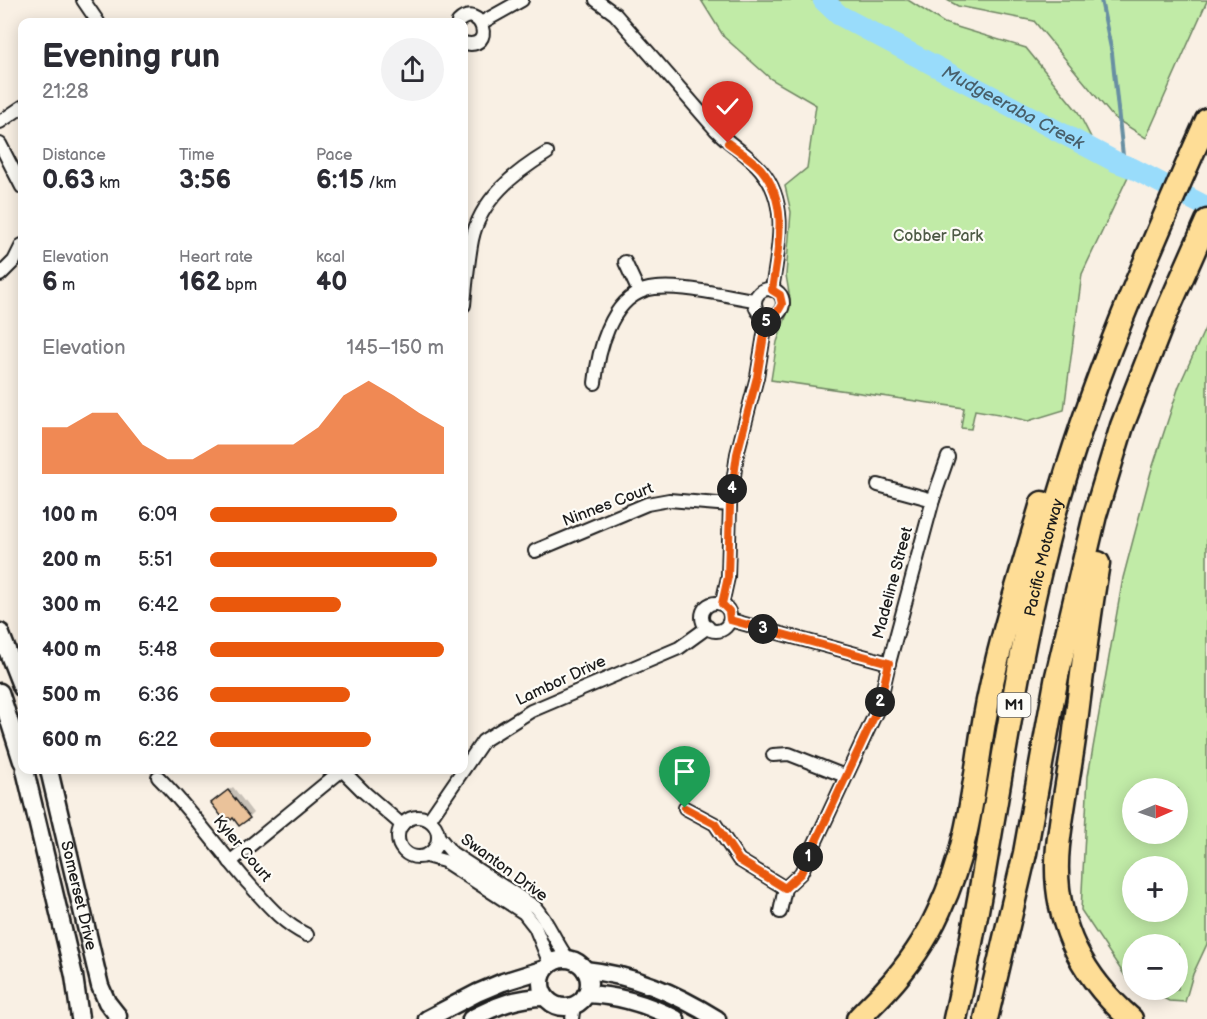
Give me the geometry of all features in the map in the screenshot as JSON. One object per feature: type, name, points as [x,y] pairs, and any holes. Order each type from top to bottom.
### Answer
[{"type":"highway","name":"Pacific Motorway","points":[[956,1019],[1038,581],[1055,514],[1109,350],[1207,120]]},
{"type":"highway","name":"M1","points":[[986,1019],[1025,854],[1057,676],[1095,515],[1122,426],[1165,316],[1203,229]]},
{"type":"highway","points":[[858,1019],[912,959],[939,912],[949,887],[972,810],[984,722],[1011,609],[1065,433],[1092,396]]},
{"type":"highway","points":[[1095,515],[1102,542],[1083,653],[1074,739],[1058,848],[1057,872],[1066,927],[1074,948],[1099,989],[1111,1019]]},
{"type":"highway","points":[[1099,989],[1131,1019]]},
{"type":"main road","points":[[0,632],[18,678]]},
{"type":"main road","points":[[0,692],[18,748]]},
{"type":"main road","name":"Somerset Drive","points":[[26,774],[74,976],[80,1018],[99,1012],[120,1017]]},
{"type":"main road","name":"Somerset Drive","points":[[50,774],[100,986],[107,1002],[120,1017]]},
{"type":"main road","points":[[428,1019],[477,993],[558,960],[568,959],[575,961],[585,970],[589,982],[577,1006]]},
{"type":"main road","points":[[545,997],[541,984],[548,966]]},
{"type":"main road","points":[[585,970],[634,978],[666,991],[717,1019]]},
{"type":"main road","points":[[471,1019],[512,1000],[545,997],[557,1005],[577,1006],[606,994],[646,1005],[676,1019]]},
{"type":"street","points":[[83,0],[95,18]]},
{"type":"street","points":[[481,23],[522,0]]},
{"type":"street","points":[[596,0],[615,14],[716,130],[728,143],[752,160],[769,182],[776,196],[780,224],[772,290]]},
{"type":"street","points":[[463,18],[471,16],[481,23],[483,30],[480,39],[474,44],[468,43]]},
{"type":"street","points":[[0,122],[18,110]]},
{"type":"street","points":[[0,144],[18,179]]},
{"type":"street","points":[[468,272],[472,240],[479,219],[513,175],[547,153]]},
{"type":"street","points":[[0,275],[14,261],[18,253]]},
{"type":"street","points":[[625,262],[639,292]]},
{"type":"street","points":[[595,383],[599,358],[612,322],[625,303],[639,292],[672,288],[755,300]]},
{"type":"street","points":[[772,290],[780,295],[782,304],[776,315],[767,317],[759,313],[755,300],[762,291],[772,290]]},
{"type":"street","points":[[722,604],[728,577],[730,505],[737,454],[757,377],[767,317]]},
{"type":"street","name":"Madeline Street","points":[[780,912],[785,888],[801,873],[879,706],[933,500],[948,457]]},
{"type":"street","points":[[878,485],[933,500]]},
{"type":"street","name":"Ninnes Court","points":[[535,551],[647,504],[669,500],[730,505]]},
{"type":"street","points":[[708,627],[703,620],[704,611],[713,603],[722,604],[729,611],[730,620],[889,663]]},
{"type":"street","name":"Lambor Drive","points":[[468,763],[483,741],[531,711],[679,648],[708,627],[718,631],[730,620]]},
{"type":"street","points":[[773,755],[789,754],[845,776]]},
{"type":"street","points":[[230,862],[337,774]]},
{"type":"street","points":[[346,774],[402,825]]},
{"type":"street","name":"Lambor Drive","points":[[429,820],[460,774]]},
{"type":"street","name":"Kyler Court","points":[[158,777],[179,798],[275,914],[292,928],[307,935]]},
{"type":"street","points":[[685,808],[715,824],[739,860],[785,888]]},
{"type":"street","points":[[415,817],[429,820],[436,827],[438,836],[435,848],[426,856],[413,857],[402,850],[397,837],[402,825],[407,819],[415,817]]},
{"type":"street","name":"Swanton Drive","points":[[438,836],[452,853],[535,908],[543,916],[559,948],[568,959]]},
{"type":"street","name":"Swanton Drive","points":[[426,856],[444,861],[524,913],[535,927],[548,966]]},
{"type":"green space","name":"Cobber Park","points":[[701,0],[908,0],[944,23],[1026,48],[1078,112],[1099,153],[1132,168],[1082,274],[1064,410],[1028,421],[975,410],[971,429],[961,428],[964,408],[771,380],[777,342],[790,299],[786,275],[791,212],[785,186],[807,168],[816,105],[771,79],[724,37]]},
{"type":"green space","points":[[947,0],[1207,1],[1146,138],[1113,117],[1034,21],[958,6]]},
{"type":"green space","points":[[1207,324],[1207,944],[1193,974],[1188,992],[1188,934],[1122,934],[1122,972],[1081,910],[1088,776],[1123,578],[1151,472],[1179,386]]},
{"type":"green space","points":[[1167,1000],[1186,1000],[1185,1002]]},
{"type":"building","points":[[228,790],[250,818],[239,826],[233,818],[225,821],[211,803]]},
{"type":"waterway","name":"Mudgeeraba Creek","points":[[823,0],[839,15],[1116,162],[1207,207]]},
{"type":"waterway","points":[[1101,0],[1112,53],[1124,165]]},
{"type":"route","points":[[685,808],[715,824],[739,860],[785,888],[801,873],[879,706],[889,663],[730,620],[729,611],[722,604],[728,577],[730,505],[737,454],[757,377],[767,317],[776,315],[782,304],[780,295],[772,290],[780,238],[776,196],[761,169],[728,143]]}]
